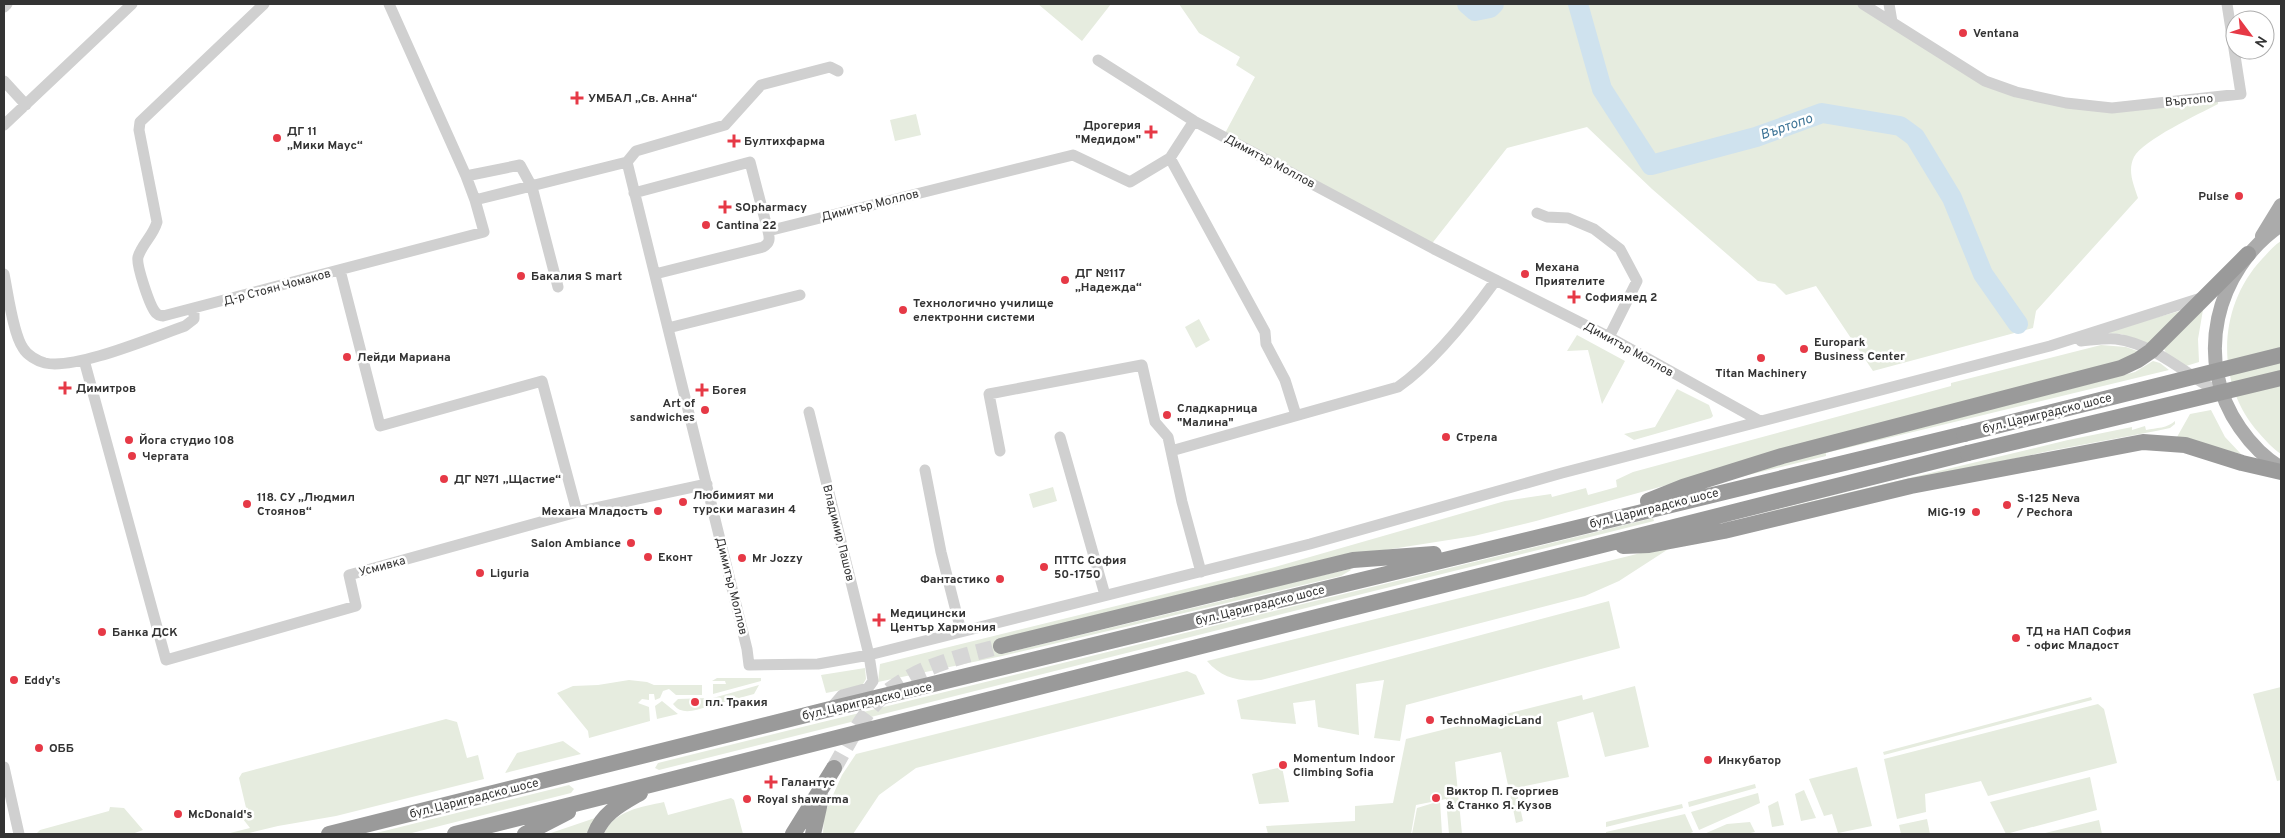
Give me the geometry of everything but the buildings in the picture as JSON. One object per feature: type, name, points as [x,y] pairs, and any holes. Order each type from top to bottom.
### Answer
[{"type":"highway","points":[[1597,522],[1683,486],[1782,456],[2121,368],[2151,351],[2252,250]]},
{"type":"highway","name":"бул. Цариградско шосе","points":[[329,834],[830,709],[1964,434],[2281,355]]},
{"type":"highway","name":"бул. Цариградско шосе","points":[[454,834],[1591,547],[1968,453],[2281,378]]},
{"type":"highway","points":[[1591,547],[1649,545],[1724,531],[1911,486],[2143,442],[2186,445],[2242,463],[2281,472]]},
{"type":"highway","points":[[1001,646],[1353,560],[1481,551]]},
{"type":"highway","points":[[793,834],[830,775],[816,814],[813,834]]},
{"type":"highway","points":[[595,834],[603,818],[613,810],[662,781]]},
{"type":"highway","points":[[525,834],[594,799]]},
{"type":"main road","points":[[2281,205],[2228,286],[2217,321],[2215,359],[2223,395],[2235,420],[2247,438],[2281,468]]},
{"type":"main road","points":[[2252,250],[2281,225]]},
{"type":"street","points":[[4,125],[132,4]]},
{"type":"street","name":"Д-р Стоян Чомаков","points":[[264,4],[140,122],[139,130],[157,222],[154,232],[141,250],[138,264],[156,313],[163,316],[484,232],[475,200]]},
{"type":"street","points":[[389,4],[475,200],[627,162],[636,151],[726,125],[761,86],[830,68],[838,70]]},
{"type":"street","name":"Въртопо","points":[[1863,4],[1877,8],[1892,22],[1985,81],[2016,92],[2066,103],[2112,108],[2241,94],[2227,4]]},
{"type":"street","points":[[1888,4],[1892,22]]},
{"type":"street","points":[[1098,60],[1194,121]]},
{"type":"street","points":[[4,81],[26,105]]},
{"type":"street","name":"Димитър Моллов","points":[[655,274],[763,247],[768,244],[769,235],[1073,155],[1130,182],[1170,158],[1194,121],[1496,280],[1609,337],[1760,421]]},
{"type":"street","points":[[1170,158],[1265,332],[1266,344],[1285,380],[1296,415]]},
{"type":"street","name":"Димитър Моллов","points":[[627,162],[707,484],[747,649],[749,665],[818,664],[869,654]]},
{"type":"street","points":[[634,192],[750,162],[769,235]]},
{"type":"street","points":[[466,176],[520,165],[532,187],[558,287]]},
{"type":"street","points":[[1537,213],[1547,217],[1568,218],[1594,229],[1620,249],[1637,280],[1609,337]]},
{"type":"street","points":[[340,270],[380,426],[542,381],[577,512]]},
{"type":"street","points":[[4,274],[17,335],[23,348],[33,358],[46,363],[84,360],[185,326],[194,320],[194,308]]},
{"type":"street","points":[[1170,451],[1398,386],[1415,375],[1476,309],[1496,280]]},
{"type":"street","points":[[668,328],[800,295]]},
{"type":"street","points":[[869,654],[1201,572],[1760,421],[2060,343],[2203,297]]},
{"type":"street","points":[[2060,343],[2116,339],[2134,344],[2151,351],[2223,395]]},
{"type":"street","name":"Усмивка","points":[[84,360],[166,660],[356,606],[349,576],[577,512],[707,484]]},
{"type":"street","points":[[1000,451],[989,394],[1142,365],[1155,422],[1168,438],[1201,572]]},
{"type":"street","name":"Владимир Пашов","points":[[809,412],[869,654],[873,684],[868,688],[842,695],[830,709]]},
{"type":"street","points":[[1060,437],[1105,595]]},
{"type":"street","points":[[925,470],[941,552],[961,631]]},
{"type":"street","points":[[4,767],[10,821],[19,834]]},
{"type":"shaded area","points":[[1038,4],[1111,4],[1082,41]]},
{"type":"shaded area","points":[[1179,4],[1863,4],[1985,81],[2112,108],[2218,98],[2218,104],[2172,128],[2139,150],[2134,157],[2131,167],[2138,198],[2036,311],[2033,328],[1873,371],[1816,286],[1786,295],[1775,284],[1758,281],[1652,189],[1587,127],[1507,148],[1430,246],[1223,137],[1255,77],[1236,65],[1240,57],[1199,33]]},
{"type":"shaded area","points":[[916,114],[921,135],[895,141],[890,120]]},
{"type":"shaded area","points":[[2281,241],[2281,454],[2264,439],[2245,413],[2235,392],[2229,369],[2227,346],[2230,322],[2236,300],[2247,278],[2273,247]]},
{"type":"shaded area","points":[[2204,304],[2198,339],[2199,362],[2186,366],[2166,353],[2164,349]]},
{"type":"shaded area","points":[[2180,311],[2150,344],[2121,334],[2100,333]]},
{"type":"shaded area","points":[[1199,319],[1210,340],[1196,348],[1185,327]]},
{"type":"shaded area","points":[[1577,335],[1625,361],[1602,404],[1588,350],[1567,351]]},
{"type":"shaded area","points":[[2101,345],[2126,347],[2140,352],[2140,355],[1536,521],[1474,536],[1347,556],[1002,654],[1234,598],[1234,596],[1351,570],[1341,576],[1002,656],[878,682],[880,664],[1275,567],[1505,501],[1551,494],[1552,497],[1586,488],[1588,495],[1617,487],[1616,480],[1633,472],[1951,386],[1951,383]]},
{"type":"shaded area","points":[[2153,361],[2160,363],[2169,370],[1826,453],[1826,456],[1740,477],[1776,464],[2135,372]]},
{"type":"shaded area","points":[[1677,389],[1709,405],[1713,416],[1634,440],[1624,434],[1655,427]]},
{"type":"shaded area","points":[[2211,410],[2225,437],[2241,454],[2177,437],[2190,414]]},
{"type":"shaded area","points":[[2175,421],[2175,424],[2170,428],[2049,451],[1755,515],[2068,440],[2132,427],[2132,430],[2145,426],[2146,430],[2158,428]]},
{"type":"shaded area","points":[[1053,487],[1057,501],[1033,508],[1029,494]]},
{"type":"shaded area","points":[[1653,518],[1654,521],[659,770],[655,768],[658,763]]},
{"type":"shaded area","points":[[1661,548],[1670,548],[1619,581],[1585,596],[1261,680],[1231,678],[1212,667],[1207,661]]},
{"type":"shaded area","points":[[1609,601],[1620,648],[1406,705],[1400,741],[1374,738],[1384,680],[1356,684],[1359,735],[1318,727],[1315,700],[1293,703],[1296,724],[1241,719],[1237,700]]},
{"type":"shaded area","points":[[865,668],[866,679],[862,686],[826,693],[821,675]]},
{"type":"shaded area","points":[[1187,671],[1196,675],[1205,694],[916,768],[879,795],[853,834],[823,834],[824,815],[842,775],[856,754]]},
{"type":"shaded area","points":[[717,678],[761,678],[761,681],[713,694],[713,684],[726,684],[725,681],[712,681]]},
{"type":"shaded area","points":[[629,680],[647,682],[654,685],[702,685],[702,695],[676,695],[669,689],[663,691],[660,698],[655,700],[654,694],[649,694],[649,700],[642,699],[638,703],[649,707],[650,721],[589,738],[588,731],[557,693],[573,686],[598,685]]},
{"type":"shaded area","points":[[759,685],[754,694],[713,705],[713,698]]},
{"type":"shaded area","points":[[1635,686],[1649,747],[1605,757],[1593,712],[1557,722],[1569,777],[1516,788],[1523,821],[1516,823],[1501,752],[1455,762],[1462,834],[1449,834],[1446,799],[1416,805],[1411,834],[1268,834],[1266,826],[1355,821],[1355,806],[1393,803],[1406,739],[1582,695],[1583,700]]},
{"type":"shaded area","points":[[2281,687],[2281,780],[2277,781],[2253,694]]},
{"type":"shaded area","points":[[2091,697],[2092,700],[1884,755],[1883,752]]},
{"type":"shaded area","points":[[707,698],[707,707],[693,711],[680,710],[673,704],[678,699]]},
{"type":"shaded area","points":[[662,701],[678,714],[657,719],[655,706]]},
{"type":"shaded area","points":[[2098,704],[2104,709],[2117,763],[1988,796],[1981,781],[1925,794],[1926,812],[1897,819],[1884,759]]},
{"type":"shaded area","points":[[446,719],[457,722],[467,758],[478,755],[484,779],[336,816],[245,834],[226,834],[250,828],[243,819],[247,812],[239,778],[242,773]]},
{"type":"shaded area","points":[[563,741],[581,754],[505,773],[517,753]]},
{"type":"shaded area","points":[[1282,767],[1289,802],[1259,804],[1252,774]]},
{"type":"shaded area","points":[[1857,767],[1872,826],[1838,833],[1832,814],[1824,816],[1809,779]]},
{"type":"shaded area","points":[[2090,777],[2097,810],[2006,834],[1990,802]]},
{"type":"shaded area","points":[[1755,784],[1756,788],[1689,807],[1688,802]]},
{"type":"shaded area","points":[[569,785],[574,789],[571,793],[408,834],[372,834]]},
{"type":"shaded area","points":[[1804,790],[1816,818],[1801,821],[1795,794]]},
{"type":"shaded area","points":[[1758,793],[1760,803],[1699,830],[1691,812]]},
{"type":"shaded area","points":[[731,798],[734,800],[743,834],[604,834],[614,820],[638,808],[664,802],[668,815]]},
{"type":"shaded area","points":[[1440,801],[1442,834],[1412,834],[1417,808]]},
{"type":"shaded area","points":[[1778,801],[1784,825],[1772,827],[1768,806]]},
{"type":"shaded area","points":[[1682,804],[1683,808],[1606,827],[1606,822]]},
{"type":"shaded area","points":[[110,807],[124,808],[143,830],[132,834],[36,834],[40,830],[109,811]]},
{"type":"shaded area","points":[[1685,814],[1693,832],[1688,834],[1606,834],[1606,832]]},
{"type":"shaded area","points":[[595,818],[589,834],[548,834]]},
{"type":"shaded area","points":[[1927,819],[1930,834],[1901,834],[1899,825]]},
{"type":"shaded area","points":[[2099,820],[2102,834],[2041,834]]},
{"type":"shaded area","points":[[1750,822],[1755,832],[1746,834],[1704,834],[1727,824]]},
{"type":"waterway","name":"Въртопо","points":[[1467,4],[1475,11],[1490,8],[1494,4]]},
{"type":"waterway","name":"Въртопо","points":[[1578,4],[1602,89],[1651,165],[1756,137],[1822,113],[1900,126],[1915,137],[1952,198],[1983,274],[2018,324]]},
{"type":"tunnel","points":[[834,768],[854,732],[868,712],[895,686],[911,676],[946,661],[1001,646]]},
{"type":"place","name":"Ventana","points":[[1963,33]]},
{"type":"place","name":"УМБАЛ „Св. Анна“","points":[[577,98]]},
{"type":"place","name":"Дрогерия \"Медидом\"","points":[[1151,132]]},
{"type":"place","name":"ДГ 11 „Мики Маус“","points":[[277,138]]},
{"type":"place","name":"Бултихфарма","points":[[734,141]]},
{"type":"place","name":"Pulse","points":[[2239,196]]},
{"type":"place","name":"SOpharmacy","points":[[725,207]]},
{"type":"place","name":"Cantina 22","points":[[706,225]]},
{"type":"place","name":"Механа Приятелите","points":[[1525,274]]},
{"type":"place","name":"Бакалия S mart","points":[[521,276]]},
{"type":"place","name":"ДГ №117 „Надежда“","points":[[1065,280]]},
{"type":"place","name":"Софиямед 2","points":[[1574,297]]},
{"type":"place","name":"Технологично училище електронни системи","points":[[903,310]]},
{"type":"place","name":"Europark Business Center","points":[[1804,349]]},
{"type":"place","name":"Лейди Мариана","points":[[347,357]]},
{"type":"place","name":"Titan Machinery","points":[[1761,358]]},
{"type":"place","name":"Димитров","points":[[65,388]]},
{"type":"place","name":"Богея","points":[[702,390]]},
{"type":"place","name":"Art of sandwiches","points":[[705,410]]},
{"type":"place","name":"Сладкарница \"Малина\"","points":[[1167,415]]},
{"type":"place","name":"Стрела","points":[[1446,437]]},
{"type":"place","name":"Йога студио 108","points":[[129,440]]},
{"type":"place","name":"Чергата","points":[[132,456]]},
{"type":"place","name":"ДГ №71 „Щастие“","points":[[444,479]]},
{"type":"place","name":"Любимият ми турски магазин 4","points":[[683,502]]},
{"type":"place","name":"118. СУ „Людмил Стоянов“","points":[[247,504]]},
{"type":"place","name":"S-125 Neva / Pechora","points":[[2007,505]]},
{"type":"place","name":"Механа Младостъ","points":[[658,511]]},
{"type":"place","name":"MiG-19","points":[[1976,512]]},
{"type":"place","name":"Salon Ambiance","points":[[631,543]]},
{"type":"place","name":"Еконт","points":[[648,557]]},
{"type":"place","name":"Mr Jozzy","points":[[742,558]]},
{"type":"place","name":"ПТТС София 50-1750","points":[[1044,567]]},
{"type":"place","name":"Liguria","points":[[480,573]]},
{"type":"place","name":"Фантастико","points":[[1000,579]]},
{"type":"place","name":"Медицински Център Хармония","points":[[879,620]]},
{"type":"place","name":"Банка ДСК","points":[[102,632]]},
{"type":"place","name":"ТД на НАП София - офис Младост","points":[[2016,638]]},
{"type":"place","name":"Eddy's","points":[[14,680]]},
{"type":"place","name":"пл. Тракия","points":[[695,702]]},
{"type":"place","name":"TechnoMagicLand","points":[[1430,720]]},
{"type":"place","name":"ОББ","points":[[39,748]]},
{"type":"place","name":"Инкубатор","points":[[1708,760]]},
{"type":"place","name":"Momentum Indoor Climbing Sofia","points":[[1283,765]]},
{"type":"place","name":"Галантус","points":[[771,782]]},
{"type":"place","name":"Виктор П. Георгиев & Станко Я. Кузов","points":[[1436,798]]},
{"type":"place","name":"Royal shawarma","points":[[747,799]]},
{"type":"place","name":"McDonald's","points":[[178,814]]}]
